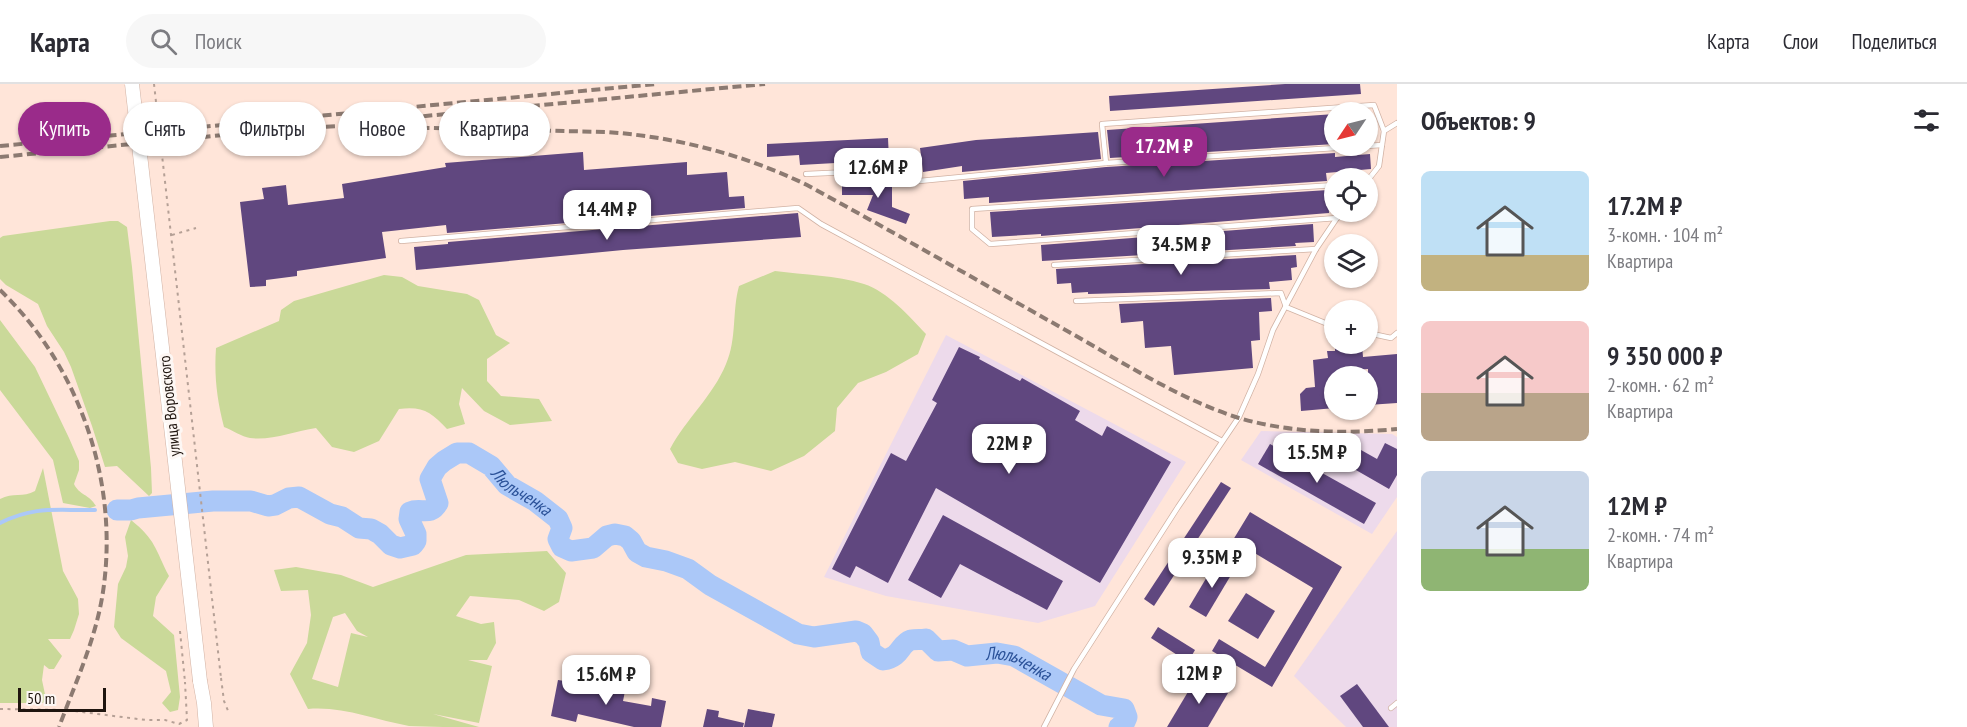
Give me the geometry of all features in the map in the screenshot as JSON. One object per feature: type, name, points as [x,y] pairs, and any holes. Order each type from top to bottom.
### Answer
[{"type":"main road","name":"улица Воровского","points":[[132,84],[206,727]]},
{"type":"lane","points":[[1106,163],[1102,124],[1374,105],[1383,131],[1377,168]]},
{"type":"lane","points":[[1383,131],[1397,123]]},
{"type":"lane","points":[[806,174],[893,170],[909,182],[1106,163],[1382,145]]},
{"type":"lane","points":[[1324,186],[972,210],[972,229],[990,244],[1324,219]]},
{"type":"lane","points":[[401,241],[798,208],[821,224],[1222,441]]},
{"type":"lane","points":[[1044,727],[1074,669],[1172,516],[1239,417],[1258,374],[1273,330],[1316,249],[1334,222]]},
{"type":"lane","points":[[1054,265],[1316,249]]},
{"type":"lane","points":[[1076,301],[1281,293],[1286,307],[1324,323]]},
{"type":"lane","points":[[1378,335],[1391,338],[1397,333]]},
{"type":"lane","points":[[1391,708],[1397,704]]},
{"type":"path","points":[[154,84],[221,678],[224,701],[229,713]]},
{"type":"path","points":[[172,236],[196,228]]},
{"type":"path","points":[[0,709],[66,710],[165,720],[179,724],[187,720],[184,682]]},
{"type":"shaded area","points":[[946,335],[1186,462],[1095,606],[1038,623],[886,596],[824,577]]},
{"type":"shaded area","points":[[1261,431],[1392,434],[1397,437],[1397,497],[1372,534],[1241,460]]},
{"type":"shaded area","points":[[1397,531],[1397,727],[1346,727],[1294,676]]},
{"type":"green space","points":[[118,221],[127,227],[151,468],[152,493],[149,496],[117,466],[105,467],[71,367],[47,326],[38,304],[0,279],[0,238],[3,236]]},
{"type":"green space","points":[[775,271],[842,279],[873,287],[898,305],[926,334],[918,354],[886,372],[858,383],[837,408],[835,431],[804,456],[771,471],[735,462],[702,469],[678,463],[670,449],[714,387],[726,364],[733,335],[739,286]]},
{"type":"green space","points":[[384,275],[402,277],[418,286],[467,294],[479,300],[496,335],[510,343],[487,359],[487,381],[501,396],[539,399],[552,421],[510,425],[484,411],[462,388],[459,404],[465,424],[447,429],[426,412],[414,408],[399,409],[379,441],[354,452],[332,447],[316,428],[258,439],[244,436],[224,427],[217,388],[216,348],[279,321],[281,310],[294,301]]},
{"type":"green space","points":[[0,320],[35,367],[79,461],[79,470],[74,484],[96,506],[90,508],[63,503],[53,460],[0,390]]},
{"type":"green space","points":[[43,468],[63,571],[78,599],[79,614],[70,639],[48,639],[62,656],[54,669],[49,669],[44,665],[42,680],[46,699],[43,703],[0,703],[0,499],[35,491]]},
{"type":"green space","points":[[131,520],[150,539],[169,576],[156,597],[153,616],[174,635],[180,697],[178,710],[170,712],[162,703],[171,692],[166,671],[121,638],[114,627],[118,584],[126,567],[128,556],[125,537]]},
{"type":"green space","points":[[547,551],[566,573],[559,602],[544,611],[519,600],[470,596],[456,616],[481,624],[494,622],[496,643],[487,660],[468,660],[492,666],[479,723],[433,714],[479,727],[409,726],[346,711],[308,709],[290,674],[307,643],[311,615],[308,590],[281,591],[274,570],[296,567],[341,575],[373,587],[466,555]],"holes":[[[345,613],[357,631],[368,637],[351,633],[338,687],[312,679],[333,617]]]},
{"type":"building","points":[[1285,84],[1360,84],[1361,94],[1110,111],[1109,96]]},
{"type":"building","points":[[1324,115],[1324,145],[1110,158],[1107,130]]},
{"type":"building","points":[[1098,132],[1101,159],[962,172],[962,166],[923,172],[920,148],[976,140]]},
{"type":"building","points":[[888,138],[889,160],[800,165],[799,155],[767,157],[767,144]]},
{"type":"building","points":[[583,152],[584,170],[687,162],[687,175],[727,172],[729,197],[744,196],[745,208],[447,233],[446,225],[382,232],[386,258],[297,271],[297,276],[266,280],[266,286],[250,287],[240,202],[264,199],[262,188],[286,185],[288,205],[344,198],[342,184],[446,167],[445,163]]},
{"type":"building","points":[[1324,154],[1324,156],[1335,157],[1370,156],[1371,168],[1324,168],[1324,181],[989,203],[989,197],[964,199],[963,181],[1106,167]]},
{"type":"building","points":[[892,183],[892,207],[910,214],[906,224],[867,210],[873,195],[842,195],[842,184]]},
{"type":"building","points":[[1324,190],[1324,213],[1041,236],[1041,234],[992,237],[990,212]]},
{"type":"building","points":[[798,213],[801,237],[623,250],[416,270],[414,247],[448,244],[448,242]]},
{"type":"building","points":[[1313,224],[1314,242],[1295,243],[1296,246],[1042,261],[1041,245]]},
{"type":"building","points":[[1296,255],[1297,267],[1291,268],[1292,280],[1269,282],[1270,289],[1088,294],[1088,292],[1072,293],[1071,283],[1057,284],[1056,269]]},
{"type":"building","points":[[1271,298],[1272,311],[1259,312],[1260,340],[1251,341],[1253,368],[1174,375],[1171,346],[1145,348],[1143,321],[1121,323],[1119,304]]},
{"type":"building","points":[[959,347],[1020,381],[1022,378],[1080,411],[1075,420],[1102,436],[1107,426],[1171,462],[1100,583],[936,488],[888,583],[856,566],[850,578],[832,569],[891,453],[906,461],[937,403],[932,400]]},
{"type":"building","points":[[1327,354],[1363,354],[1363,357],[1397,354],[1397,403],[1378,404],[1378,366],[1324,366],[1324,409],[1301,411],[1300,394],[1306,388],[1315,387],[1313,360],[1328,358]]},
{"type":"building","points":[[1345,441],[1377,459],[1385,443],[1397,449],[1397,475],[1389,489],[1335,458]]},
{"type":"building","points":[[1270,444],[1376,503],[1364,524],[1258,464]]},
{"type":"building","points":[[1221,482],[1231,488],[1154,606],[1144,599]]},
{"type":"building","points":[[1250,512],[1342,567],[1272,687],[1212,651],[1219,639],[1265,667],[1313,588],[1233,540]]},
{"type":"building","points":[[943,515],[1063,581],[1047,610],[960,564],[941,598],[908,580]]},
{"type":"building","points":[[1217,560],[1234,570],[1206,617],[1189,607]]},
{"type":"building","points":[[1246,593],[1275,611],[1258,639],[1228,621]]},
{"type":"building","points":[[1158,627],[1195,650],[1188,662],[1151,638]]},
{"type":"building","points":[[1198,675],[1228,693],[1208,727],[1167,727]]},
{"type":"building","points":[[558,680],[571,682],[569,688],[596,694],[599,680],[626,686],[623,701],[651,706],[652,698],[666,701],[661,727],[634,727],[578,714],[576,722],[551,716]]},
{"type":"building","points":[[1357,684],[1389,727],[1363,727],[1340,696]]},
{"type":"building","points":[[707,709],[719,711],[718,717],[744,723],[743,727],[703,727]]},
{"type":"building","points":[[748,709],[775,714],[772,727],[744,727]]},
{"type":"waterway","name":"Люльченка","points":[[117,510],[213,501],[251,501],[268,506],[289,498],[299,497],[330,514],[342,517],[359,528],[371,529],[391,545],[400,548],[413,545],[416,541],[416,534],[409,519],[410,512],[429,511],[438,503],[430,479],[437,467],[457,453],[469,453],[491,466],[507,485],[535,501],[558,519],[562,528],[558,539],[562,547],[571,551],[593,548],[607,536],[615,534],[625,536],[637,552],[646,557],[688,569],[710,585],[798,634],[814,637],[856,631],[863,634],[869,642],[871,652],[883,660],[894,656],[904,644],[911,640],[926,639],[938,651],[953,650],[967,656],[997,653],[1014,656],[1101,705],[1124,709],[1127,717],[1124,724],[1119,727]]},
{"type":"waterway","name":"Люльченка","points":[[0,523],[36,511],[95,510]]},
{"type":"railway","points":[[0,146],[656,84]]},
{"type":"railway","points":[[427,116],[765,84]]},
{"type":"railway","points":[[326,127],[607,132],[659,138],[735,156],[807,185],[1152,380],[1195,401],[1239,418],[1278,427],[1337,432],[1397,429]]},
{"type":"railway","points":[[0,157],[219,135]]},
{"type":"railway","points":[[0,290],[28,321],[53,355],[73,392],[88,431],[99,472],[105,514],[106,556],[99,615],[84,663],[59,727]]}]
